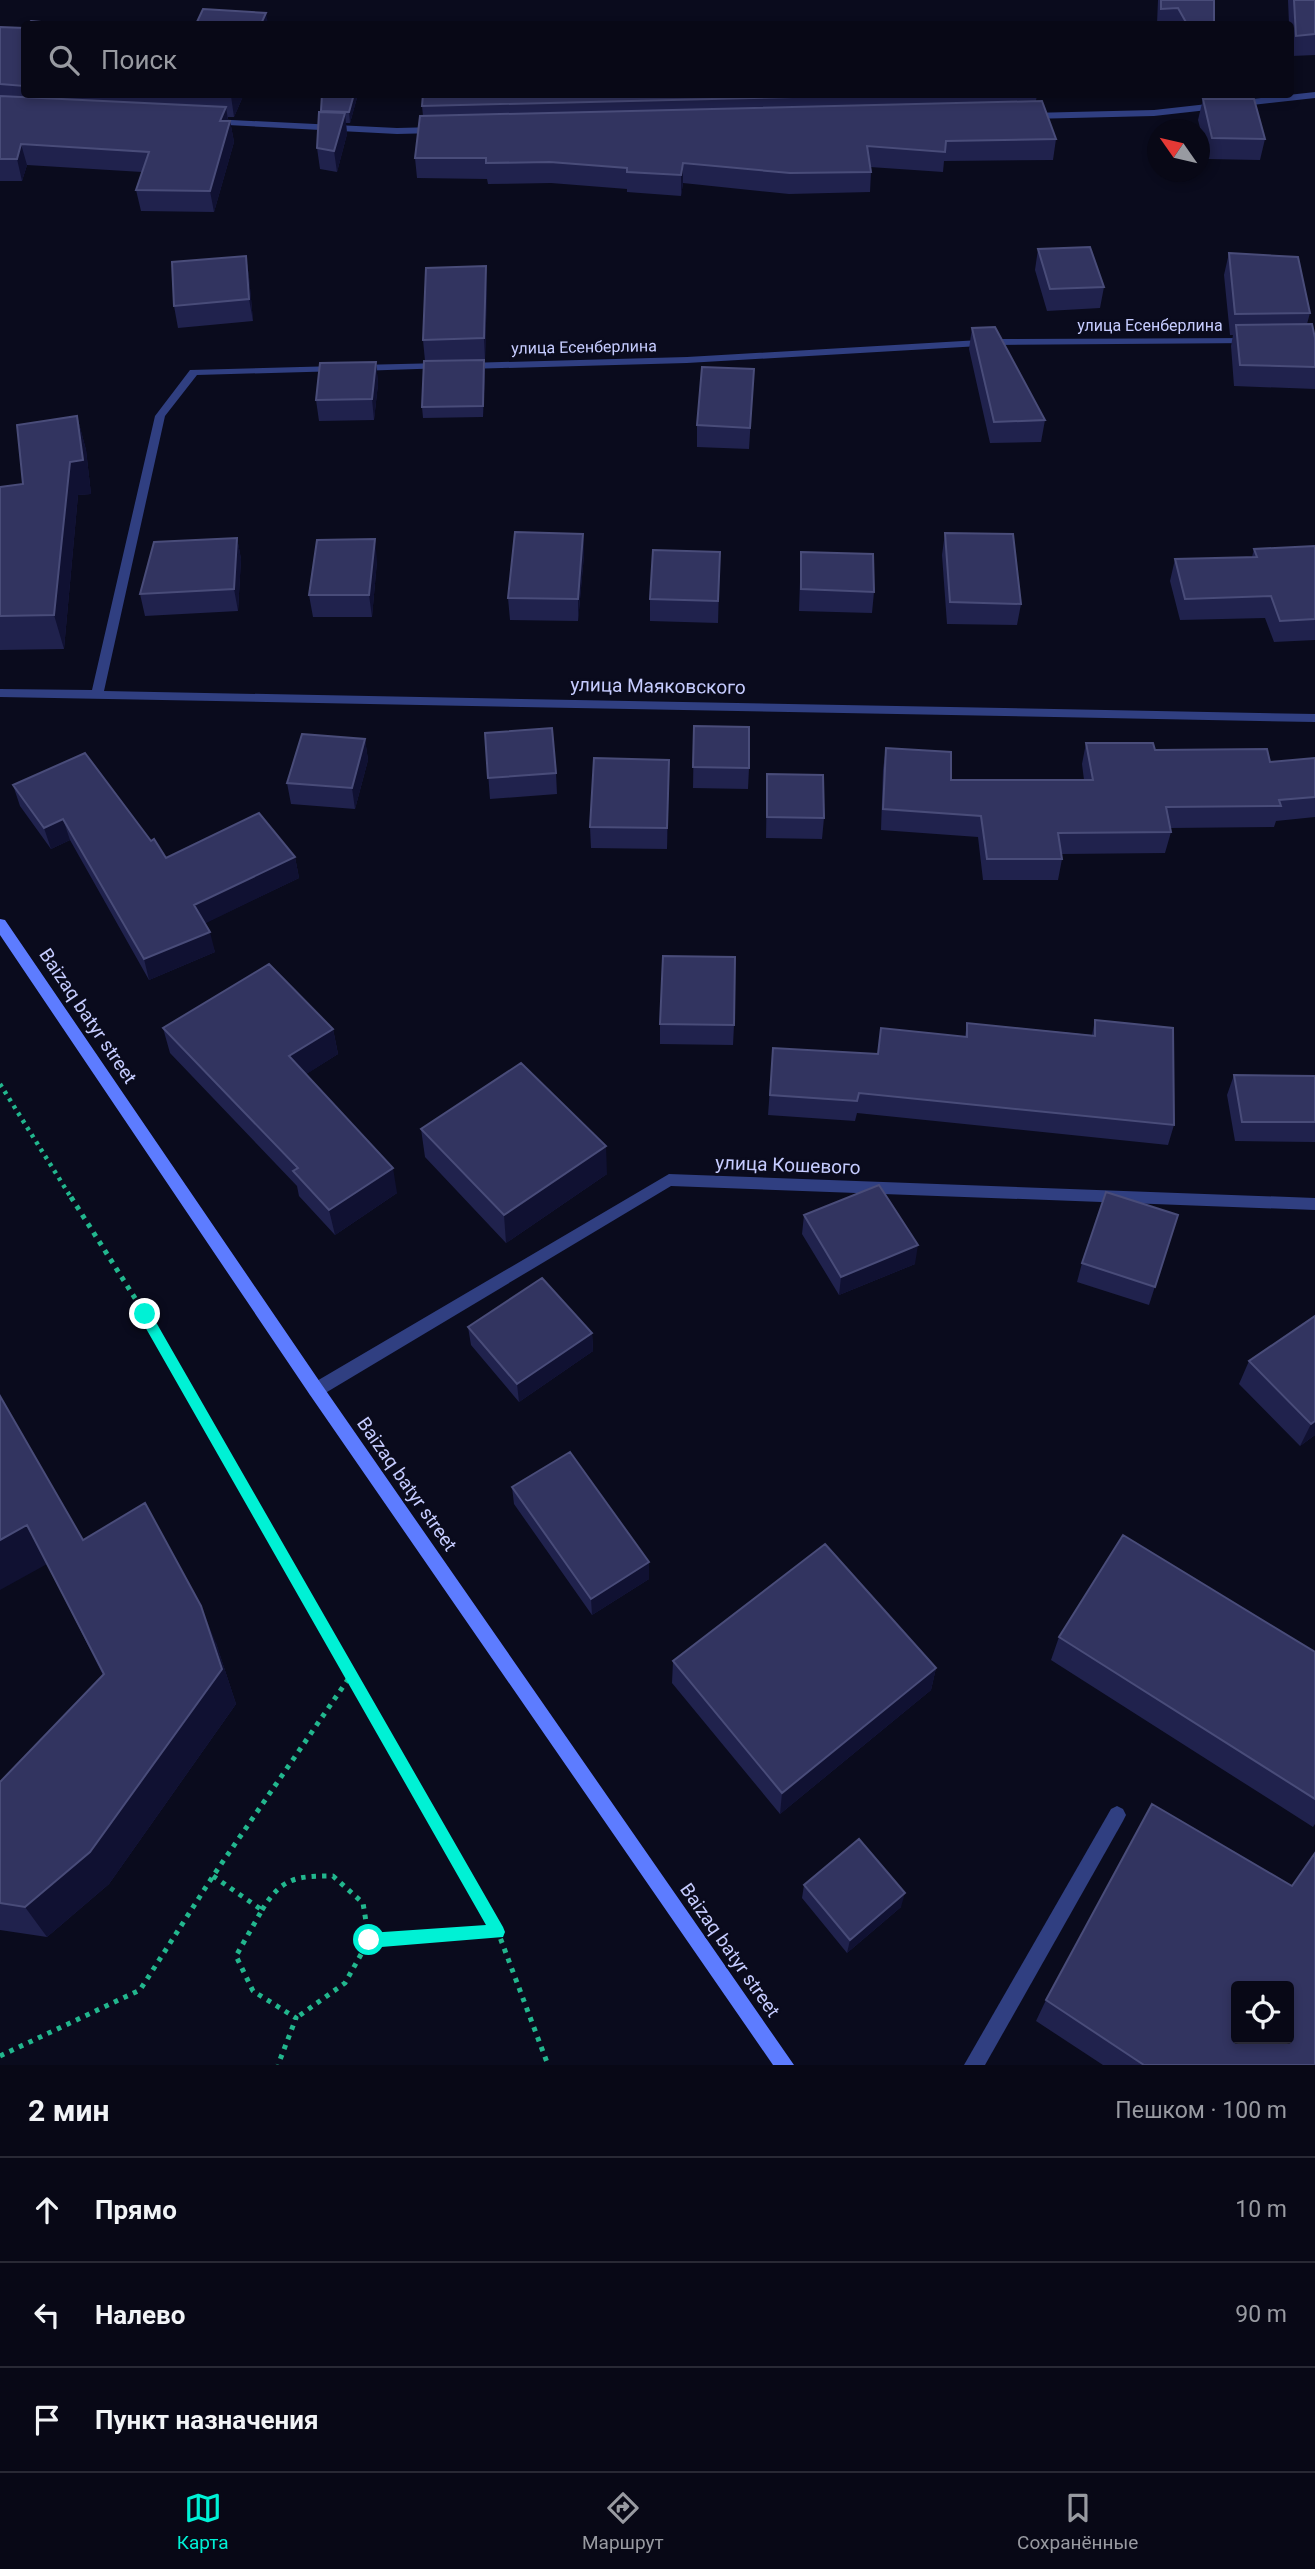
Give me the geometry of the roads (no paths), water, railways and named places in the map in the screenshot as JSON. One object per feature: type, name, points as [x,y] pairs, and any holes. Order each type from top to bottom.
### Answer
[{"type":"main road","name":"Baizaq batyr street","points":[[0,924],[316,1390],[784,2065]]},
{"type":"street","points":[[1294,97],[1315,95]]},
{"type":"street","points":[[1016,116],[1154,113],[1288,98]]},
{"type":"street","points":[[205,121],[397,131],[452,130]]},
{"type":"street","name":"улица Есенберлина","points":[[97,695],[160,416],[194,373],[687,360],[997,342],[1260,341]]},
{"type":"street","name":"улица Маяковского","points":[[0,693],[1315,718]]},
{"type":"street","name":"улица Кошевого","points":[[316,1390],[669,1180],[1315,1204]]},
{"type":"street","points":[[974,2065],[1117,1815]]}]
